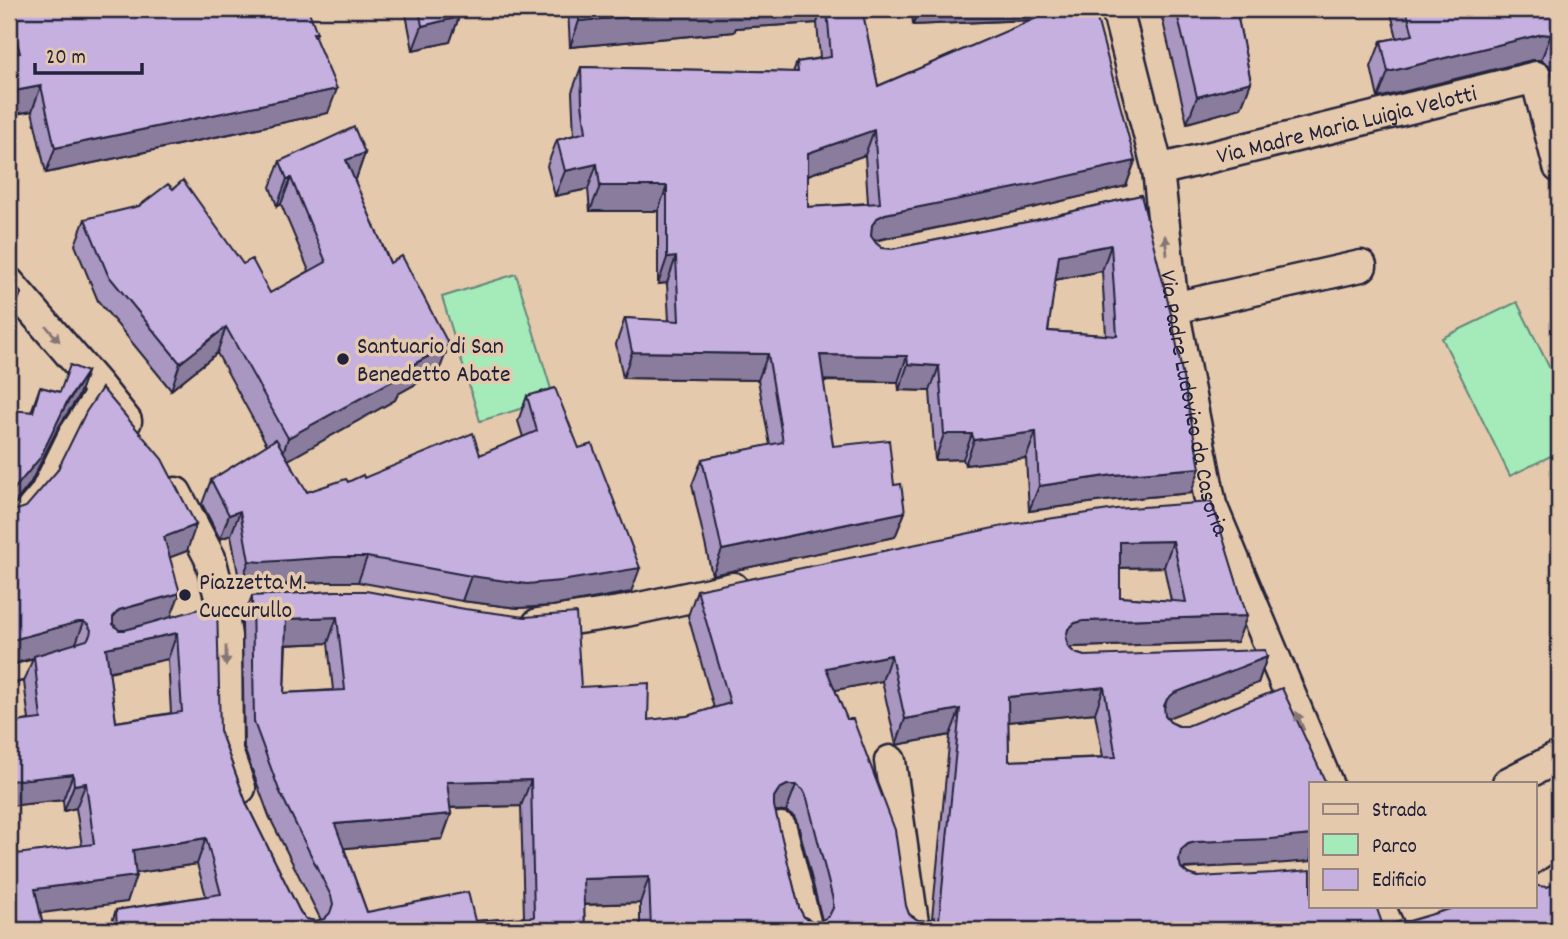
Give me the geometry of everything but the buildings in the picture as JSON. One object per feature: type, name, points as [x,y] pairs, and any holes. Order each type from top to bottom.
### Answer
[{"type":"street","name":"Via Padre Ludovico da Casoria","points":[[1116,9],[1211,505],[1200,510],[1275,695],[1326,782]]},
{"type":"street","name":"Via Madre Maria Luigia Velotti","points":[[1151,190],[1536,77],[1559,167]]},
{"type":"street","points":[[1173,308],[1361,266]]},
{"type":"street","points":[[9,283],[98,386],[152,455],[167,476],[210,558],[226,636],[227,751],[249,811]]},
{"type":"street","points":[[506,624],[518,626],[578,619],[765,582]]},
{"type":"street","points":[[219,610],[254,604],[314,600]]},
{"type":"street","points":[[1510,782],[1559,757]]},
{"type":"street","points":[[890,761],[914,930]]},
{"type":"street","points":[[782,828],[807,930]]},
{"type":"street","points":[[1536,895],[1559,879]]},
{"type":"street","points":[[1380,908],[1390,930]]},
{"type":"lane","points":[[9,526],[39,490],[67,433],[98,386]]},
{"type":"lane","points":[[9,675],[59,662]]},
{"type":"green space","points":[[516,274],[554,399],[480,421],[442,297]]},
{"type":"green space","points":[[1517,302],[1559,387],[1559,452],[1510,476],[1442,338]]},
{"type":"place","name":"Santuario di San Benedetto Abate","points":[[343,359]]},
{"type":"place","name":"Piazzetta M. Cuccurullo","points":[[185,595]]}]
